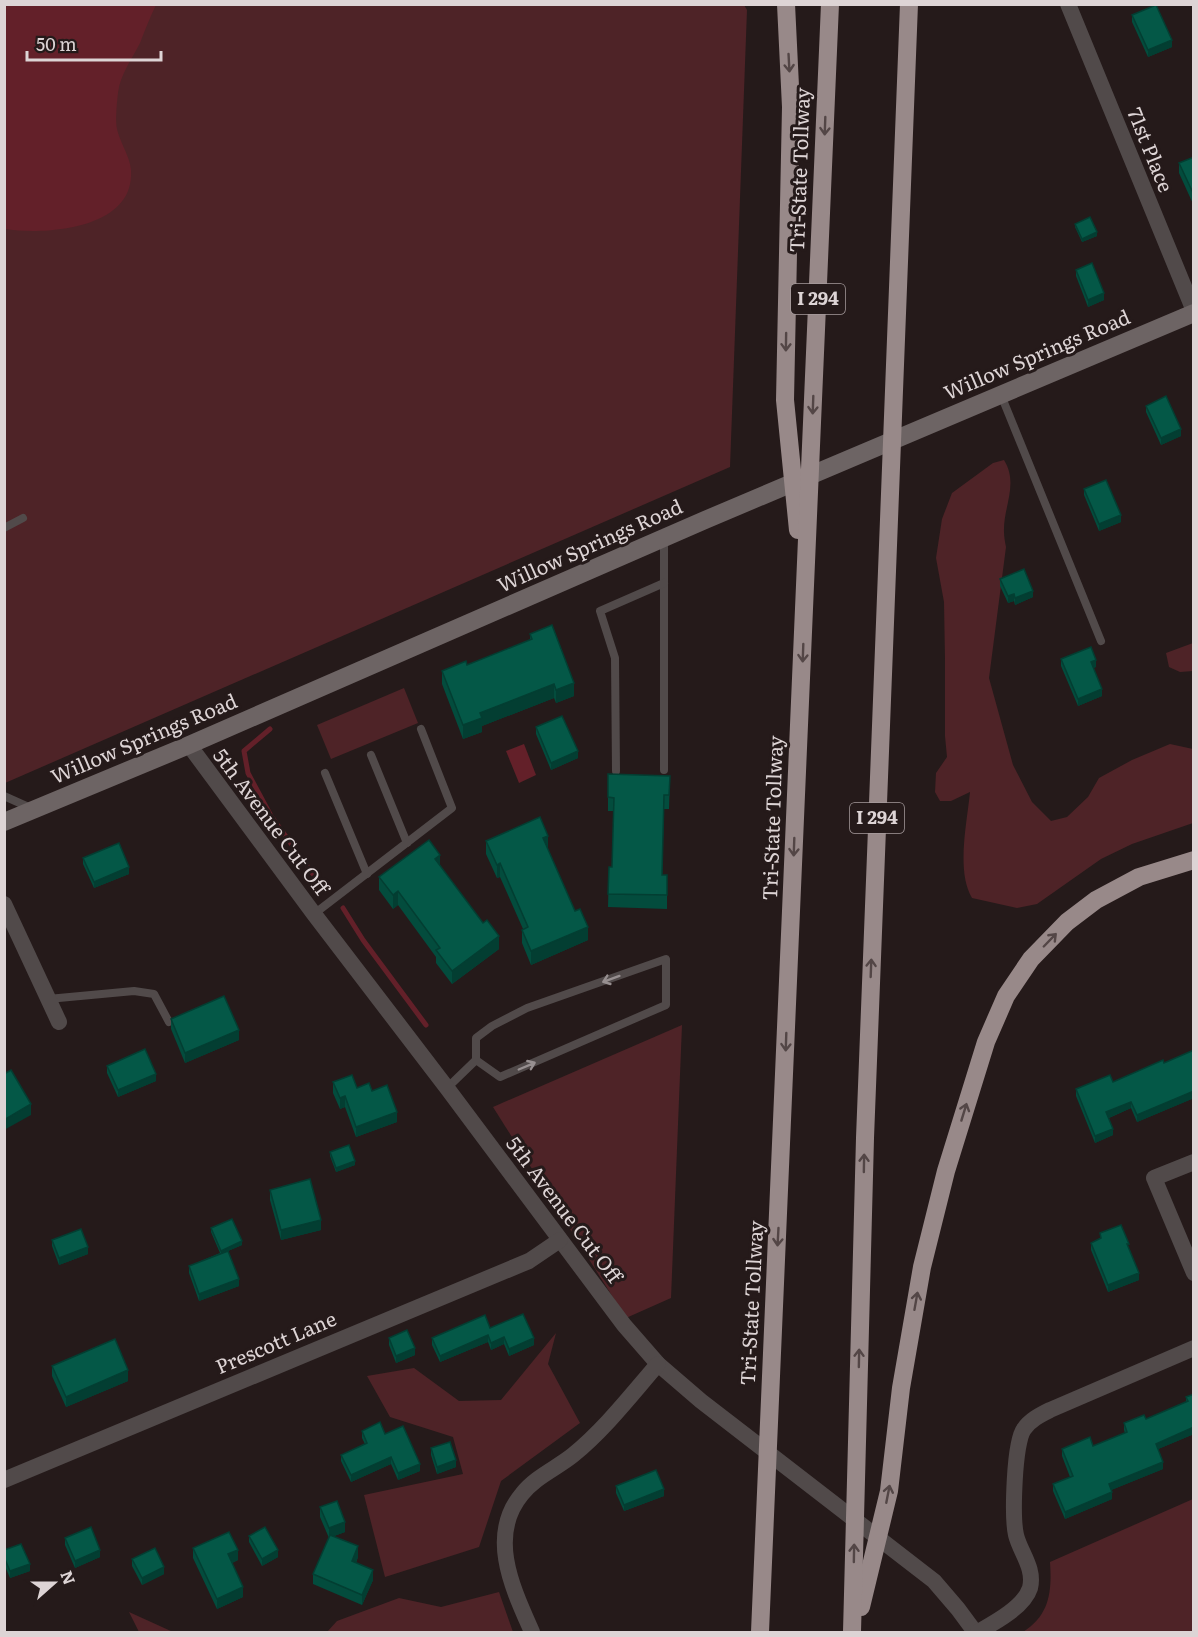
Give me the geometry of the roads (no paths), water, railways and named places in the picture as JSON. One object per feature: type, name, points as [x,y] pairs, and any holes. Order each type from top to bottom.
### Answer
[{"type":"highway","points":[[786,4],[791,107],[785,400],[805,594]]},
{"type":"highway","name":"Tri-State Tollway","points":[[760,1632],[830,4]]},
{"type":"highway","name":"I 294","points":[[854,1632],[865,1138],[909,4]]},
{"type":"highway","points":[[854,1632],[889,1491],[901,1388],[922,1267],[950,1160],[986,1042],[1002,1005],[1031,959],[1067,922],[1096,900],[1139,877],[1194,860]]},
{"type":"main road","name":"Willow Springs Road","points":[[4,822],[189,746],[705,520],[1194,312]]},
{"type":"street","name":"71st Place","points":[[1068,4],[1194,312]]},
{"type":"street","name":"5th Avenue Cut Off","points":[[189,746],[624,1325],[658,1364],[701,1401],[934,1581],[976,1632]]},
{"type":"street","points":[[4,904],[58,1022]]},
{"type":"street","points":[[1194,1162],[1154,1178],[1194,1274]]},
{"type":"street","name":"Prescott Lane","points":[[4,1480],[529,1261],[560,1240]]},
{"type":"street","points":[[976,1632],[1001,1618],[1019,1604],[1030,1588],[1030,1571],[1016,1536],[1013,1514],[1018,1446],[1022,1430],[1032,1420],[1050,1410],[1194,1348]]},
{"type":"street","points":[[532,1632],[507,1568],[504,1546],[506,1527],[512,1510],[522,1493],[592,1438],[658,1364]]},
{"type":"lane","points":[[1001,394],[1101,641]]},
{"type":"lane","points":[[4,528],[23,518]]},
{"type":"lane","points":[[664,538],[664,770]]},
{"type":"lane","points":[[616,771],[615,658],[600,611],[664,583]]},
{"type":"lane","points":[[314,914],[452,808],[421,729]]},
{"type":"lane","points":[[371,755],[407,843]]},
{"type":"lane","points":[[325,773],[366,874]]},
{"type":"lane","points":[[4,796],[34,809]]},
{"type":"lane","points":[[447,1088],[476,1060],[476,1038],[492,1026],[527,1008],[666,959],[666,1005],[500,1077],[476,1060]]},
{"type":"lane","points":[[48,999],[134,991],[154,994],[169,1022]]},
{"type":"waterway","points":[[270,729],[244,751],[248,773],[271,816],[313,874]]},
{"type":"waterway","points":[[343,908],[363,940],[426,1025]]}]
